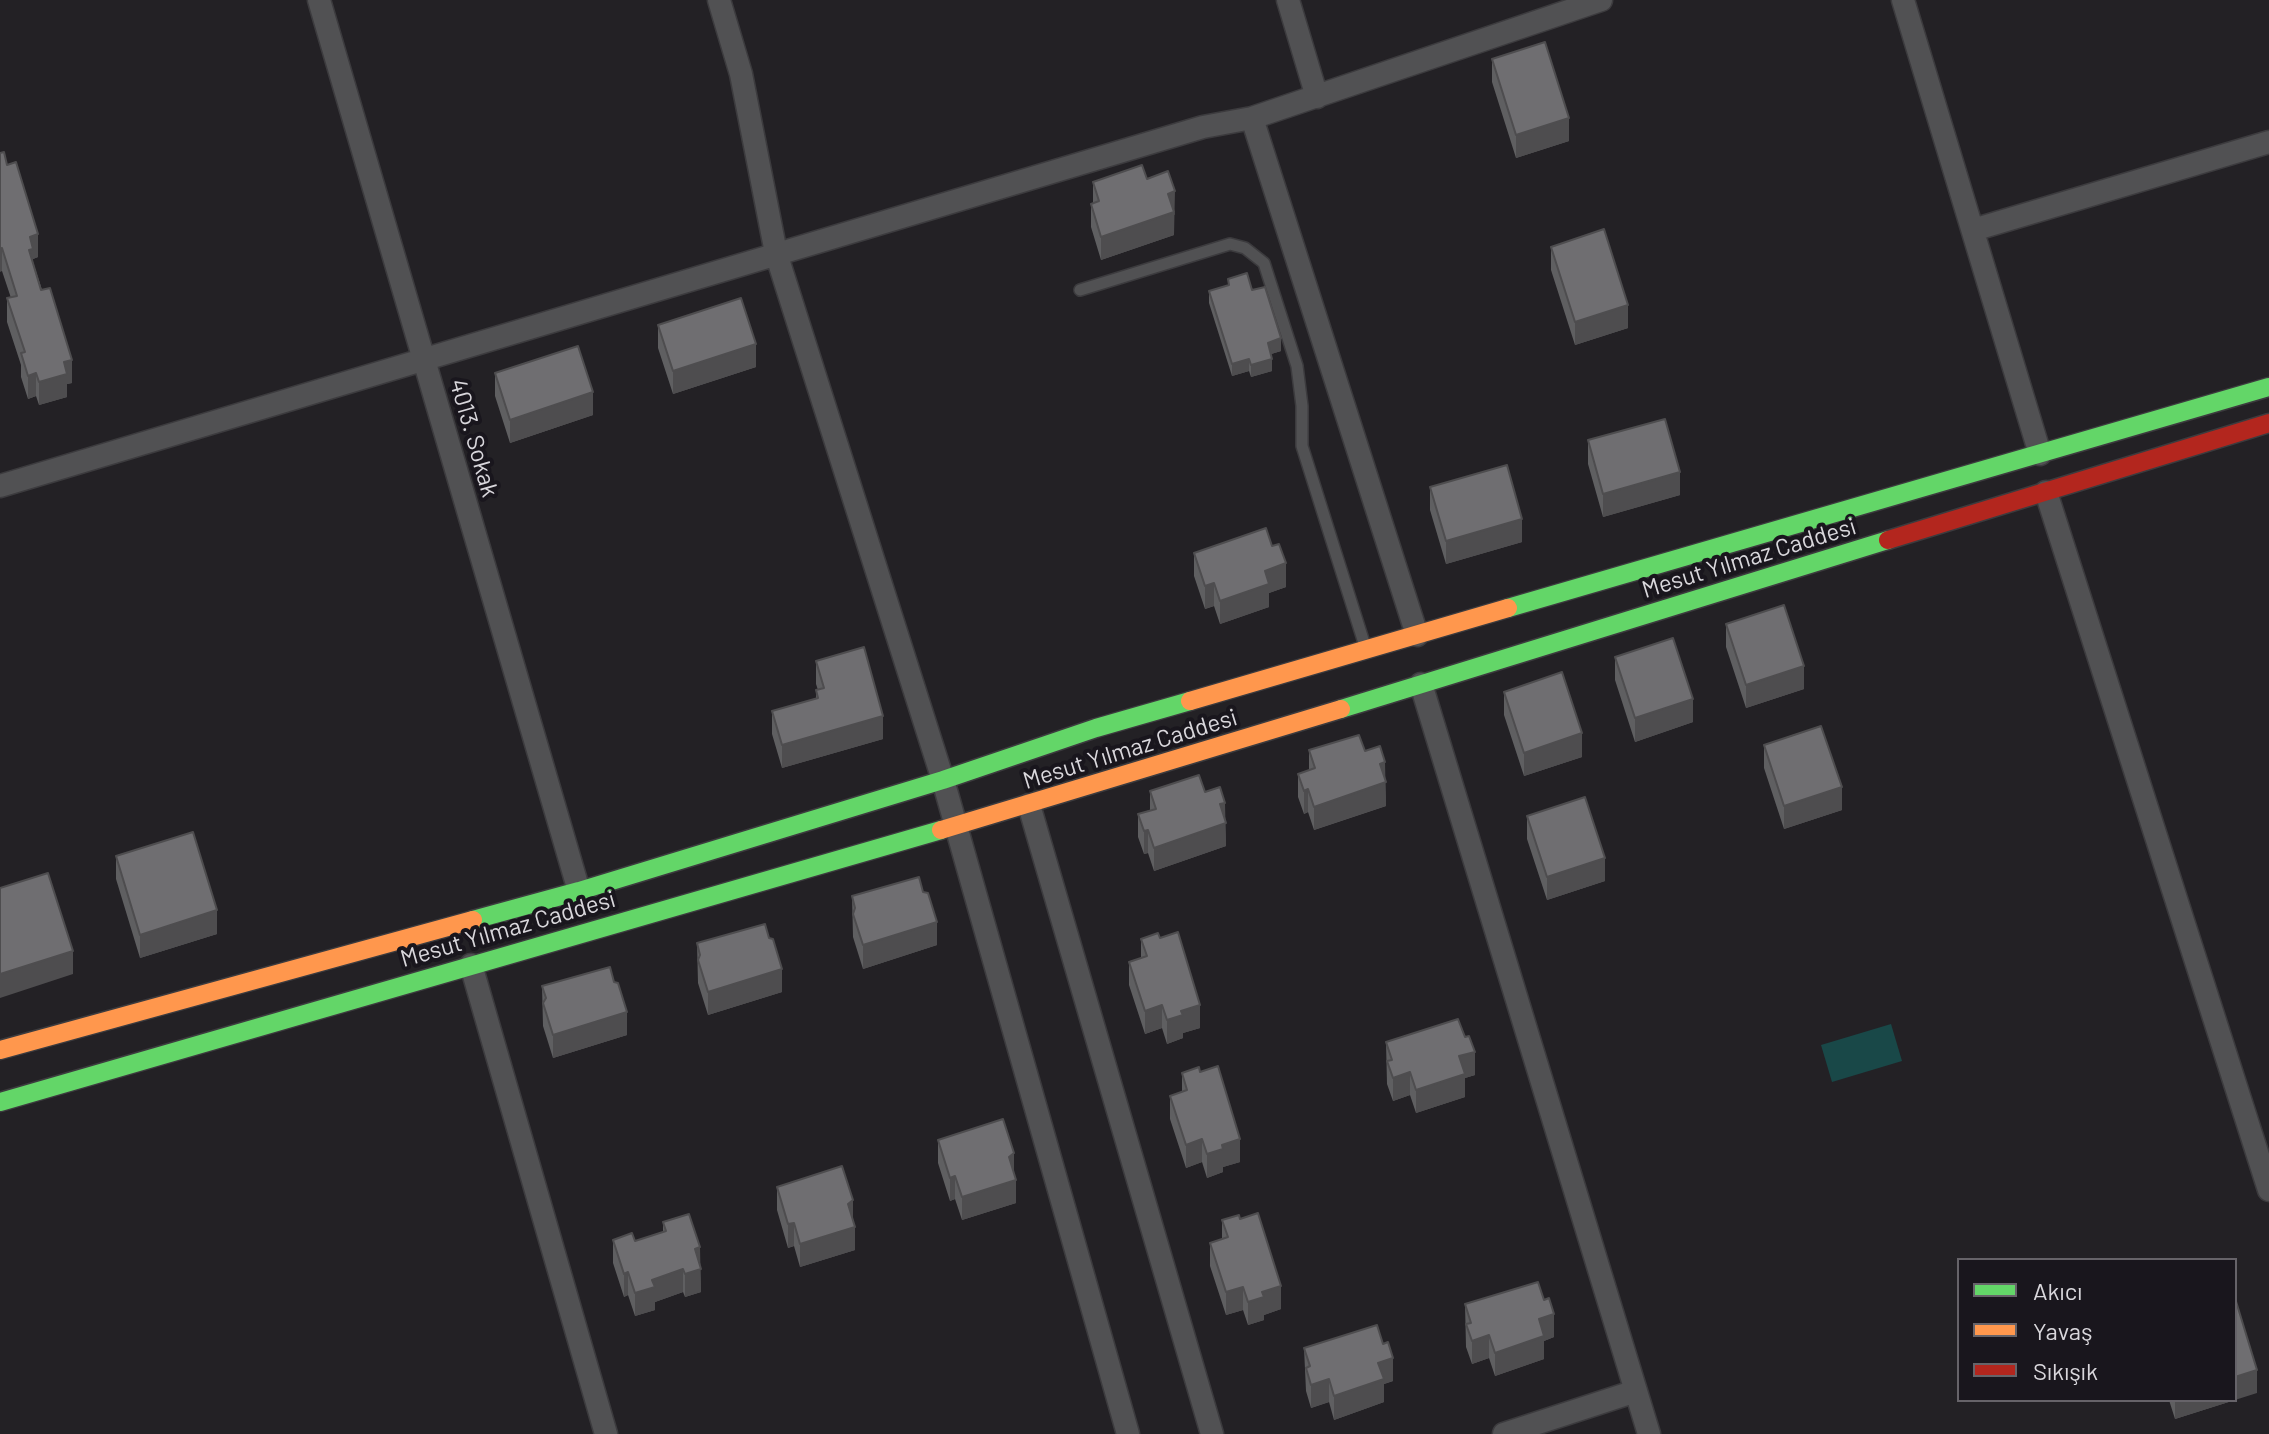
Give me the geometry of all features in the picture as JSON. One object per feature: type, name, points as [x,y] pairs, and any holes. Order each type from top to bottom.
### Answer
[{"type":"main road","name":"Mesut Yılmaz Caddesi","points":[[0,1050],[579,891],[943,780],[1096,728],[2269,387]]},
{"type":"main road","name":"Mesut Yılmaz Caddesi","points":[[0,1102],[1029,805],[2269,423]]},
{"type":"street","name":"4013. Sokak","points":[[319,0],[579,891]]},
{"type":"street","points":[[719,0],[741,74],[776,253],[943,780],[953,825],[1128,1434]]},
{"type":"street","points":[[1288,0],[1317,97]]},
{"type":"street","points":[[0,486],[1203,127],[1252,118],[1601,0]]},
{"type":"street","points":[[1903,0],[2040,454]]},
{"type":"street","points":[[1252,118],[1417,635]]},
{"type":"street","points":[[1973,230],[2269,142]]},
{"type":"street","points":[[2046,492],[2269,1190]]},
{"type":"street","points":[[1421,684],[1649,1434]]},
{"type":"street","points":[[1029,805],[1212,1434]]},
{"type":"street","points":[[471,965],[606,1434]]},
{"type":"street","points":[[1504,1434],[1636,1391]]},
{"type":"lane","points":[[1080,290],[1230,244],[1245,248],[1264,263],[1297,366],[1302,406],[1302,446],[1366,650]]},
{"type":"water","points":[[1891,1024],[1902,1061],[1832,1082],[1821,1045]]},
{"type":"building","points":[[1545,42],[1569,118],[1516,135],[1492,59]]},
{"type":"building","points":[[4,152],[7,165],[16,162],[38,234],[30,237],[33,249],[29,250],[41,290],[50,288],[72,360],[64,362],[67,374],[39,382],[36,373],[28,376],[21,353],[25,352],[7,298],[17,296],[0,249],[0,153]]},
{"type":"building","points":[[1142,165],[1147,179],[1168,171],[1175,191],[1168,194],[1174,212],[1101,237],[1091,204],[1099,201],[1093,182]]},
{"type":"building","points":[[1604,229],[1628,305],[1575,322],[1551,247]]},
{"type":"building","points":[[1247,273],[1252,290],[1265,287],[1281,338],[1268,343],[1272,359],[1251,365],[1249,359],[1232,364],[1209,291],[1229,285],[1228,279]]},
{"type":"building","points":[[741,298],[756,344],[673,371],[658,325]]},
{"type":"building","points":[[578,346],[593,392],[510,420],[495,373]]},
{"type":"building","points":[[1665,419],[1680,472],[1603,494],[1588,440]]},
{"type":"building","points":[[1507,465],[1522,519],[1446,541],[1430,487]]},
{"type":"building","points":[[1266,528],[1272,546],[1279,544],[1286,563],[1265,571],[1269,584],[1220,601],[1214,583],[1205,586],[1194,553]]},
{"type":"building","points":[[1784,605],[1804,666],[1746,685],[1726,624]]},
{"type":"building","points":[[1673,638],[1693,699],[1635,718],[1615,657]]},
{"type":"building","points":[[864,647],[883,716],[782,745],[772,711],[818,698],[816,690],[824,688],[816,661]]},
{"type":"building","points":[[1562,672],[1582,733],[1524,753],[1504,692]]},
{"type":"building","points":[[1821,726],[1842,787],[1784,806],[1764,745]]},
{"type":"building","points":[[1359,735],[1365,751],[1380,746],[1385,762],[1380,764],[1386,782],[1314,807],[1308,789],[1304,791],[1298,774],[1315,768],[1309,750]]},
{"type":"building","points":[[1199,775],[1205,792],[1220,787],[1225,803],[1220,804],[1226,823],[1154,848],[1138,814],[1156,809],[1150,791]]},
{"type":"building","points":[[1585,797],[1605,858],[1547,877],[1527,816]]},
{"type":"building","points":[[193,832],[217,910],[140,935],[116,856]]},
{"type":"building","points":[[48,873],[73,951],[0,974],[0,888]]},
{"type":"building","points":[[919,877],[923,892],[928,893],[937,922],[863,945],[853,914],[852,896]]},
{"type":"building","points":[[765,924],[782,969],[708,992],[698,960],[697,943]]},
{"type":"building","points":[[1178,932],[1200,1005],[1181,1011],[1183,1015],[1167,1020],[1162,1005],[1145,1011],[1129,962],[1147,956],[1141,939],[1158,933],[1160,938]]},
{"type":"building","points":[[610,967],[627,1012],[553,1035],[543,1003],[546,998],[542,986]]},
{"type":"building","points":[[1458,1019],[1475,1052],[1459,1056],[1465,1074],[1416,1090],[1410,1072],[1393,1078],[1387,1061],[1392,1060],[1386,1042]]},
{"type":"building","points":[[1218,1066],[1240,1139],[1207,1154],[1202,1139],[1186,1145],[1170,1096],[1187,1090],[1182,1073],[1199,1067],[1200,1072]]},
{"type":"building","points":[[1003,1119],[1014,1153],[1009,1157],[1016,1180],[962,1197],[955,1176],[950,1178],[938,1140]]},
{"type":"building","points":[[842,1166],[853,1200],[848,1204],[855,1227],[800,1244],[794,1223],[788,1224],[777,1187]]},
{"type":"building","points":[[1258,1213],[1281,1286],[1262,1292],[1264,1297],[1248,1302],[1243,1287],[1226,1292],[1210,1243],[1228,1237],[1222,1220],[1239,1215],[1240,1219]]},
{"type":"building","points":[[689,1214],[700,1247],[695,1249],[701,1269],[685,1274],[683,1269],[652,1280],[655,1287],[635,1293],[628,1272],[624,1274],[613,1240],[632,1233],[635,1241],[666,1231],[663,1222]]},
{"type":"building","points":[[1538,1282],[1544,1300],[1549,1298],[1554,1314],[1539,1319],[1544,1336],[1495,1353],[1489,1335],[1472,1341],[1466,1324],[1471,1323],[1465,1304]]},
{"type":"building","points":[[2237,1305],[2257,1370],[2237,1376]]},
{"type":"building","points":[[1377,1325],[1383,1344],[1388,1342],[1393,1358],[1378,1363],[1384,1379],[1334,1396],[1329,1379],[1311,1385],[1306,1368],[1310,1366],[1304,1348]]},
{"type":"traffic: fast","points":[[1508,608],[2269,387]]},
{"type":"traffic: fast","points":[[1341,709],[1888,540]]},
{"type":"traffic: fast","points":[[473,920],[579,891],[943,780],[1096,728],[1190,701]]},
{"type":"traffic: fast","points":[[0,1102],[941,830]]},
{"type":"traffic: slow","points":[[1190,701],[1508,608]]},
{"type":"traffic: slow","points":[[941,830],[1341,709]]},
{"type":"traffic: slow","points":[[0,1050],[473,920]]},
{"type":"traffic: jam","points":[[1888,540],[2269,423]]}]
